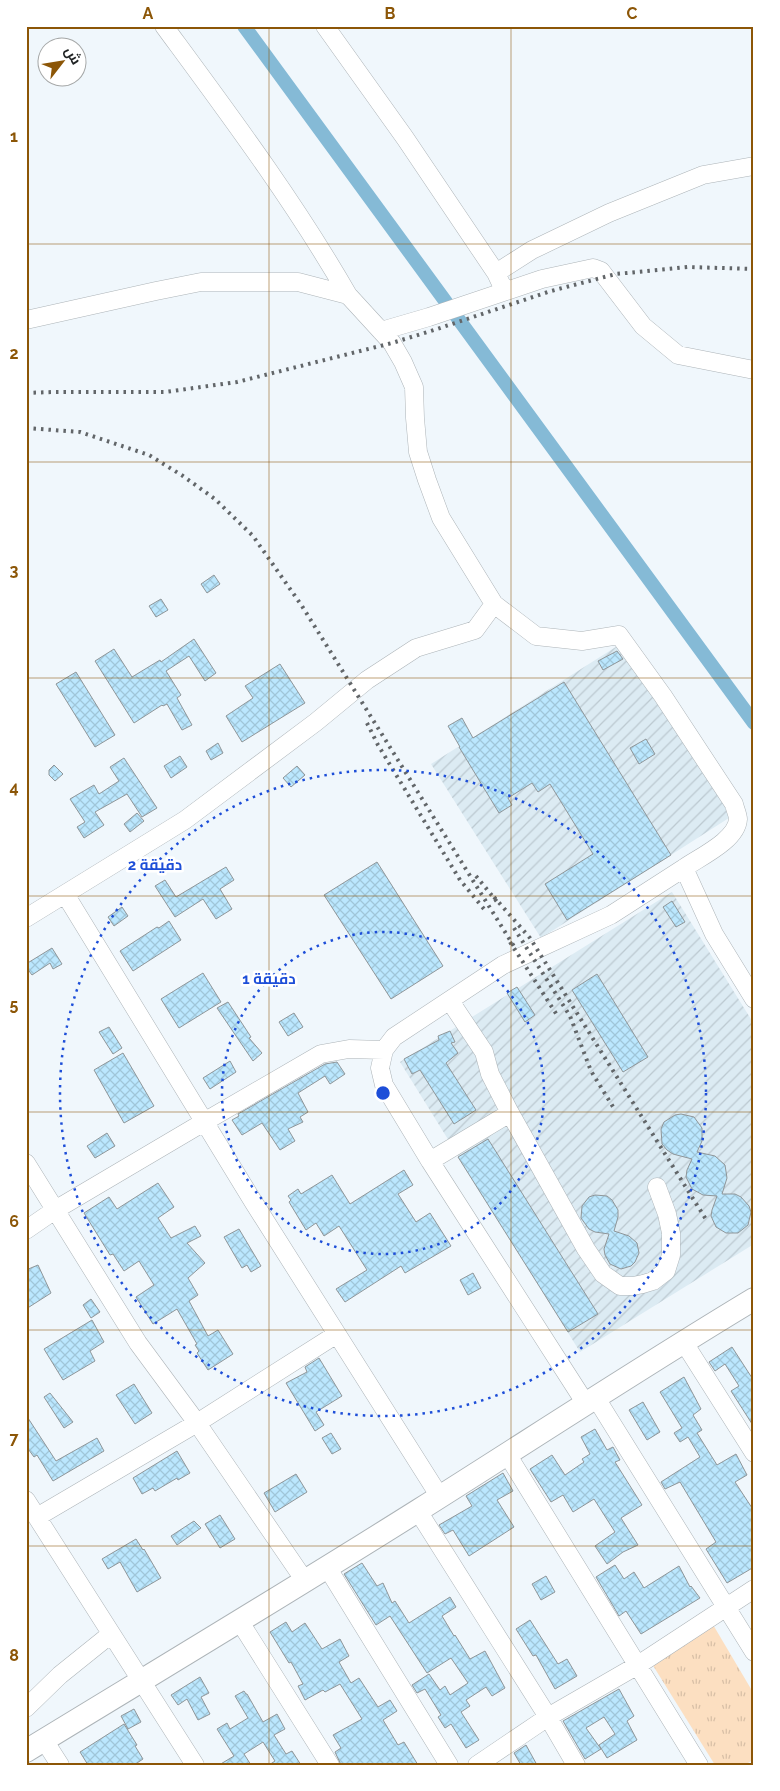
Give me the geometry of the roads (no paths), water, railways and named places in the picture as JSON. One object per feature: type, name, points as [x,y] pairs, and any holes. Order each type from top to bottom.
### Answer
[{"type":"main road","points":[[35,1746],[240,1622],[418,1511],[683,1341],[754,1299]]},
{"type":"street","points":[[164,26],[228,113],[326,256],[348,295],[392,343],[414,387],[418,452],[441,518],[494,604],[536,636],[582,641],[619,635],[663,696],[734,804],[738,819],[736,828],[729,839],[611,915],[503,965],[394,1037],[384,1050],[380,1068],[384,1084],[430,1160],[591,1401],[754,1652]]},
{"type":"street","points":[[325,26],[405,138],[496,273],[504,290]]},
{"type":"street","points":[[496,273],[532,250],[609,214],[703,175],[754,166]]},
{"type":"street","points":[[381,331],[429,317],[504,290],[542,279],[593,268],[601,271],[643,326],[678,355],[754,370]]},
{"type":"street","points":[[26,320],[201,282],[298,282],[348,295]]},
{"type":"street","points":[[26,918],[186,820],[316,722],[367,680],[416,648],[475,630],[494,604]]},
{"type":"street","points":[[684,868],[714,934],[754,998]]},
{"type":"street","points":[[65,894],[204,1122],[440,1497]]},
{"type":"street","points":[[450,1000],[484,1052],[490,1074],[510,1113],[586,1249],[603,1274],[620,1286],[633,1286],[653,1281],[666,1271],[671,1255],[671,1233],[658,1187]]},
{"type":"street","points":[[26,1230],[56,1210],[321,1054],[348,1049],[384,1050]]},
{"type":"street","points":[[430,1160],[510,1113]]},
{"type":"street","points":[[26,1163],[138,1343],[197,1423],[305,1581]]},
{"type":"street","points":[[37,1517],[197,1423],[337,1334]]},
{"type":"street","points":[[683,1341],[754,1453]]},
{"type":"street","points":[[507,1454],[699,1765]]},
{"type":"street","points":[[26,1500],[195,1765]]},
{"type":"street","points":[[418,1511],[548,1716],[576,1765]]},
{"type":"street","points":[[327,1567],[449,1765]]},
{"type":"street","points":[[477,1765],[548,1716],[638,1664],[754,1589]]},
{"type":"street","points":[[240,1622],[330,1765]]},
{"type":"street","points":[[26,1708],[60,1675],[111,1634]]},
{"type":"street","points":[[35,1746],[60,1765]]},
{"type":"waterway","points":[[244,26],[754,723]]},
{"type":"railway","points":[[26,393],[165,392],[237,382],[392,343],[551,291],[616,274],[688,267],[754,269]]},
{"type":"railway","points":[[26,428],[80,432],[149,455],[215,499],[253,536],[302,606],[515,948]]},
{"type":"railway","points":[[367,723],[378,745],[460,880],[484,909]]},
{"type":"railway","points":[[476,876],[498,903]]},
{"type":"railway","points":[[494,897],[530,938],[707,1221]]},
{"type":"railway","points":[[514,928],[570,1016],[591,1071],[615,1110]]},
{"type":"railway","points":[[510,942],[557,1015]]}]
